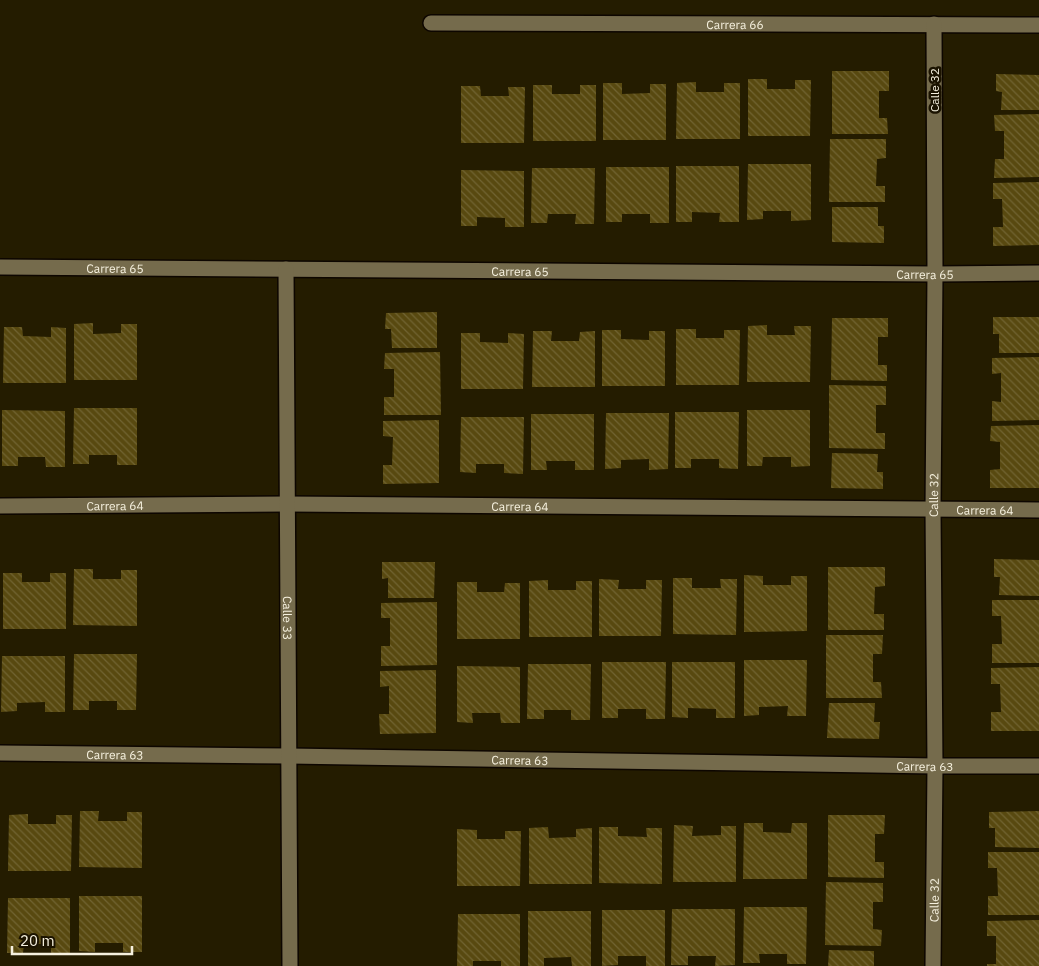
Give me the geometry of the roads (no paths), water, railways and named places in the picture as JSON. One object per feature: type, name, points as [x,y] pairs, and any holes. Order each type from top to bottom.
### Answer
[{"type":"street","name":"Carrera 66","points":[[432,23],[1039,25]]},
{"type":"street","name":"Calle 32","points":[[933,966],[935,766],[933,510],[935,274],[934,24]]},
{"type":"street","name":"Carrera 65","points":[[0,267],[935,274],[1039,273]]},
{"type":"street","name":"Calle 33","points":[[286,269],[290,966]]},
{"type":"street","name":"Carrera 64","points":[[0,506],[287,504],[1039,510]]},
{"type":"street","name":"Carrera 63","points":[[0,753],[1039,766]]}]
